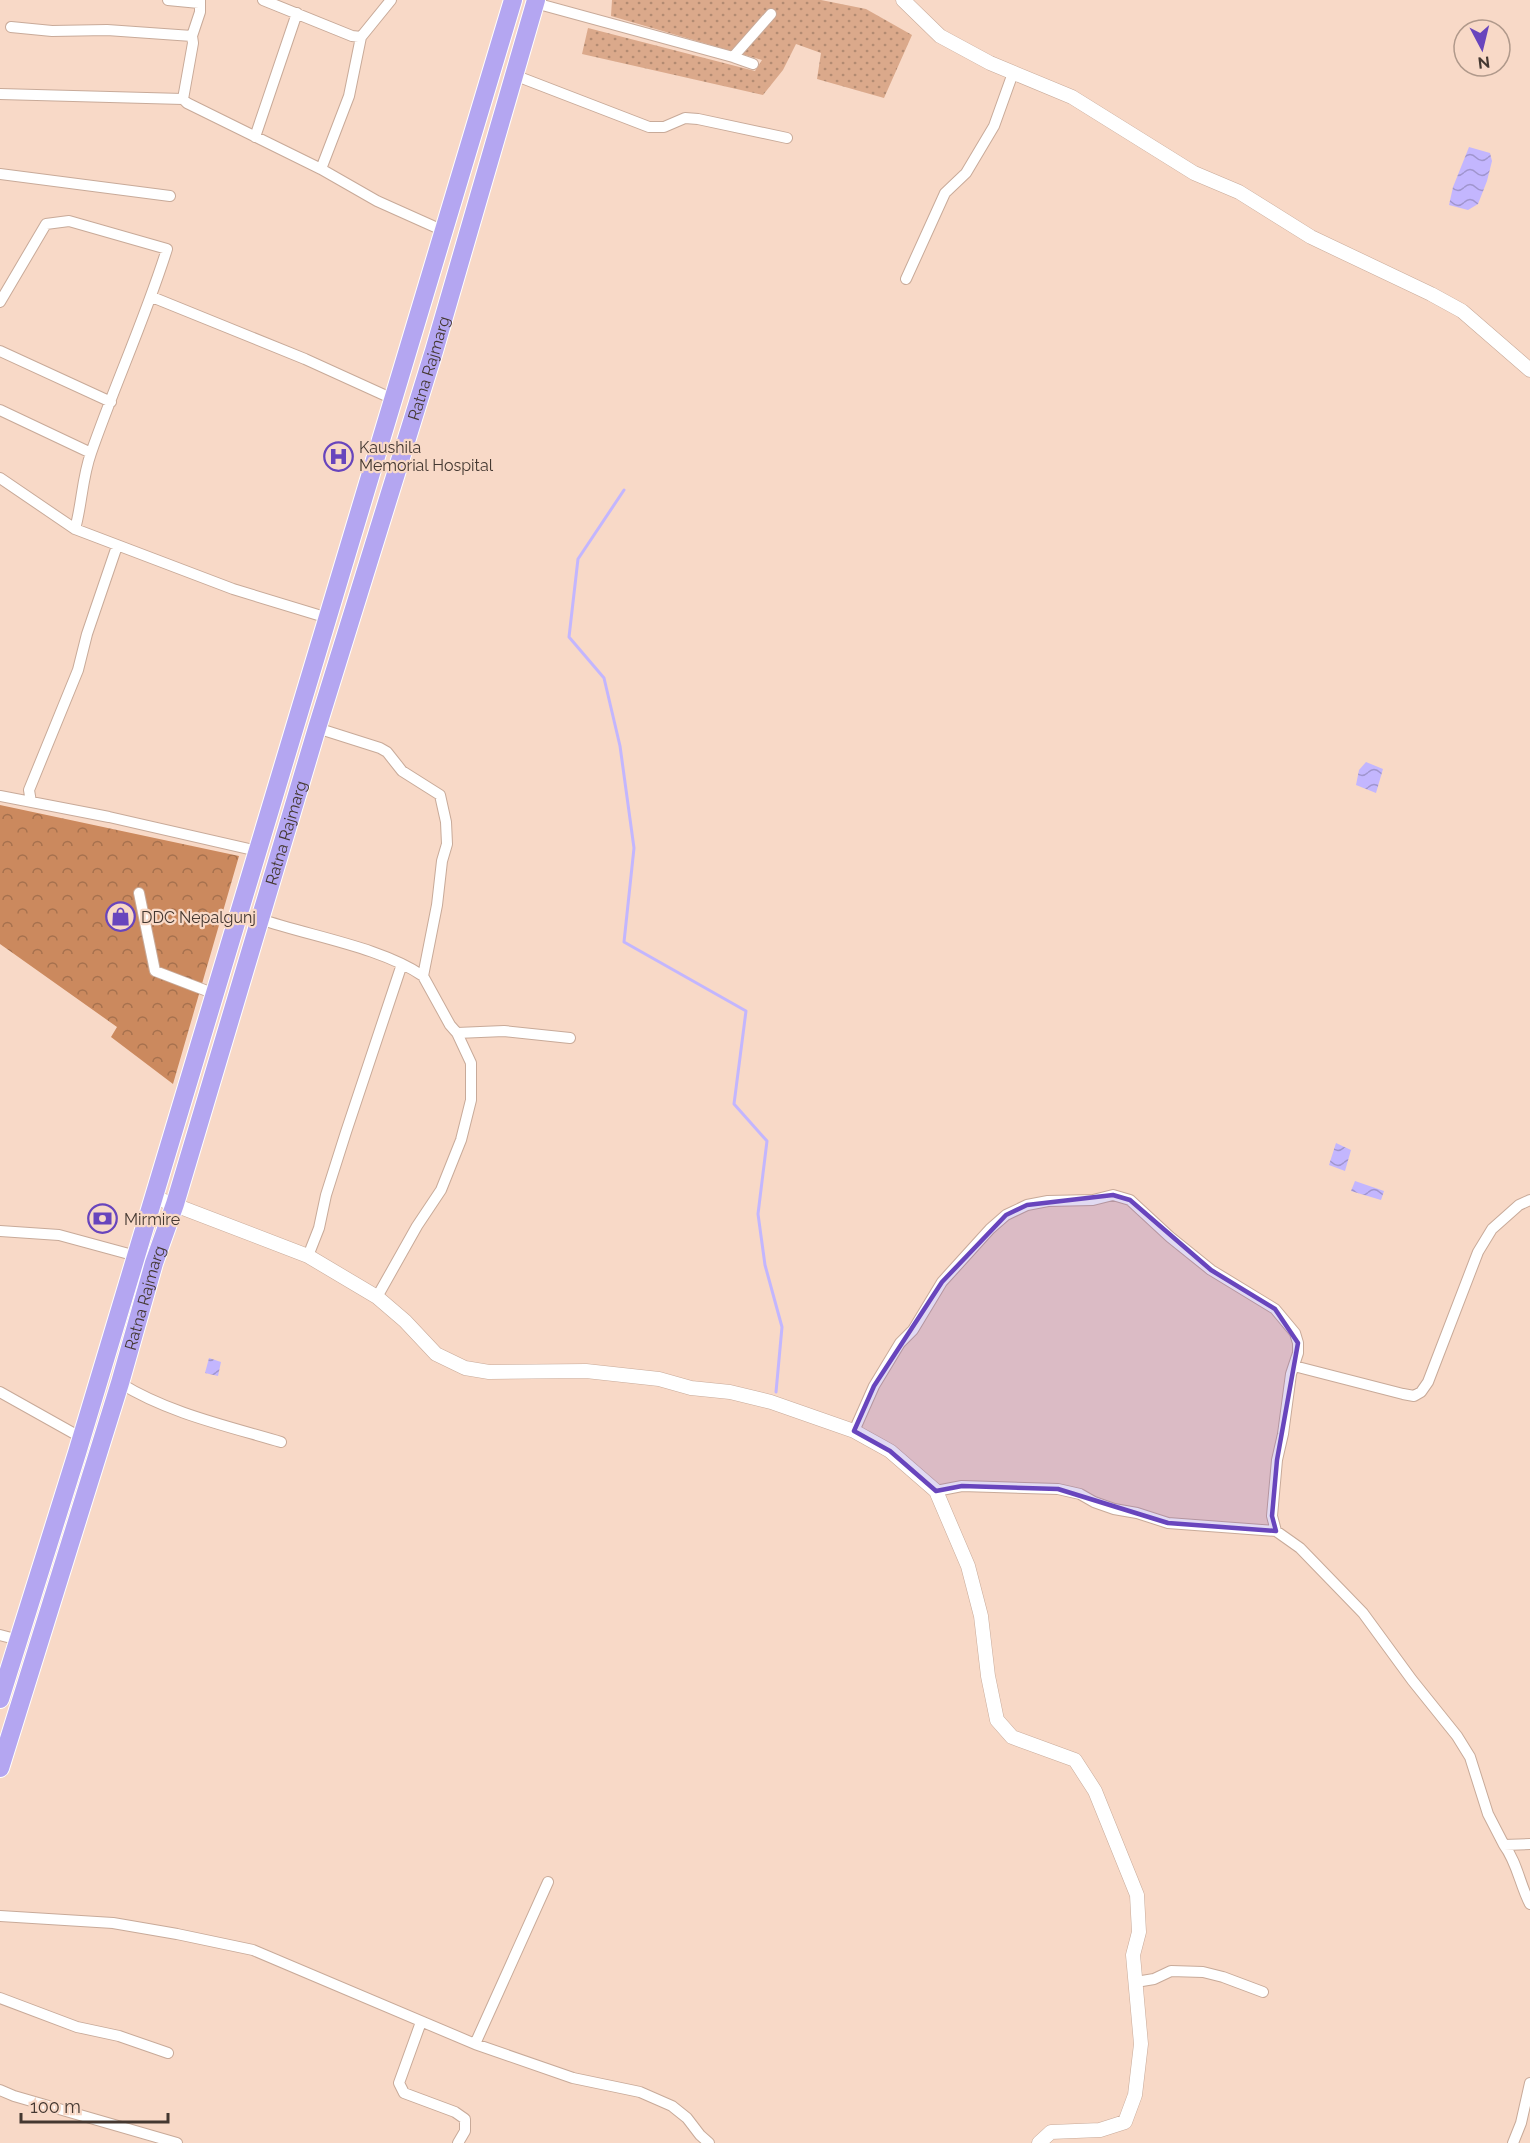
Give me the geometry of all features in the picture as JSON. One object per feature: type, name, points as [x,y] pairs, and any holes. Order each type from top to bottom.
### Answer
[{"type":"highway","name":"Ratna Rajmarg","points":[[0,1699],[82,1438],[513,0]]},
{"type":"highway","name":"Ratna Rajmarg","points":[[0,1768],[120,1383],[154,1263],[175,1204],[317,728],[434,351],[535,2]]},
{"type":"street","points":[[168,0],[200,1],[200,12],[192,36],[193,43],[183,99]]},
{"type":"street","points":[[263,0],[352,36],[361,37]]},
{"type":"street","points":[[321,169],[349,96],[361,37],[391,0]]},
{"type":"street","points":[[903,0],[940,36],[990,63],[1072,97],[1194,173],[1239,192],[1311,237],[1462,311],[1530,370]]},
{"type":"street","points":[[535,2],[753,64]]},
{"type":"street","points":[[255,137],[297,13]]},
{"type":"street","points":[[733,57],[771,14]]},
{"type":"street","points":[[11,27],[52,31],[107,30],[192,36]]},
{"type":"street","points":[[906,279],[945,193],[966,173],[994,126],[1013,73]]},
{"type":"street","points":[[514,75],[649,127],[664,127],[685,118],[698,119],[787,138]]},
{"type":"street","points":[[0,94],[183,99],[321,169],[377,201],[444,231]]},
{"type":"street","points":[[0,174],[170,196]]},
{"type":"street","points":[[0,302],[46,224],[69,221],[167,249],[152,297],[91,453],[83,480],[80,513],[75,529]]},
{"type":"street","points":[[152,297],[305,359],[393,399]]},
{"type":"street","points":[[0,351],[111,402]]},
{"type":"street","points":[[0,410],[91,453]]},
{"type":"street","points":[[0,478],[75,529],[233,589],[328,618]]},
{"type":"street","points":[[31,802],[29,790],[78,670],[87,634],[117,546]]},
{"type":"street","points":[[317,728],[380,747],[402,771],[440,795],[446,822],[447,844],[442,861],[437,905],[423,976]]},
{"type":"street","points":[[0,796],[109,817],[258,851]]},
{"type":"street","points":[[139,892],[155,971],[215,994]]},
{"type":"street","points":[[260,919],[375,954],[402,964],[423,976],[450,1025],[457,1033],[471,1063],[471,1101],[461,1140],[441,1190],[417,1226],[377,1297]]},
{"type":"street","points":[[308,1256],[319,1228],[326,1195],[402,964]]},
{"type":"street","points":[[457,1033],[504,1031],[570,1038]]},
{"type":"street","points":[[854,1431],[874,1386],[900,1344],[913,1330],[942,1282],[1005,1215],[1027,1205],[1048,1201],[1094,1200],[1113,1195],[1130,1200],[1170,1237],[1211,1270],[1275,1309],[1286,1319],[1295,1333],[1298,1353],[1288,1390],[1283,1434],[1277,1460],[1272,1516],[1276,1531]]},
{"type":"street","points":[[154,1197],[308,1256],[377,1297],[405,1321],[436,1354],[465,1368],[489,1372],[586,1371],[658,1378],[691,1388],[730,1392],[771,1402],[854,1431],[890,1451],[936,1491],[968,1566],[981,1616],[988,1676],[997,1720],[1012,1737],[1075,1760],[1095,1791],[1137,1895],[1139,1932],[1133,1955],[1141,2044],[1135,2095],[1125,2122],[1100,2130],[1051,2132],[1039,2143]]},
{"type":"street","points":[[1294,1366],[1403,1394],[1413,1396],[1421,1392],[1428,1382],[1453,1321],[1478,1252],[1492,1229],[1519,1205],[1530,1200]]},
{"type":"street","points":[[0,1231],[59,1234],[136,1255],[154,1263]]},
{"type":"street","points":[[120,1383],[134,1392],[187,1414],[281,1442]]},
{"type":"street","points":[[0,1392],[82,1438]]},
{"type":"street","points":[[936,1491],[962,1485],[1058,1490],[1080,1494],[1104,1506],[1168,1523],[1276,1531],[1300,1548],[1363,1613],[1457,1736],[1470,1757],[1488,1814],[1510,1853],[1530,1904]]},
{"type":"street","points":[[0,1635],[19,1640]]},
{"type":"street","points":[[1504,1845],[1530,1844]]},
{"type":"street","points":[[475,2044],[548,1882]]},
{"type":"street","points":[[0,1916],[113,1923],[253,1950],[475,2044],[573,2078],[640,2092],[672,2106],[687,2118],[709,2143]]},
{"type":"street","points":[[1136,1982],[1154,1979],[1171,1971],[1203,1972],[1263,1992]]},
{"type":"street","points":[[0,1998],[77,2027],[119,2036],[168,2053]]},
{"type":"street","points":[[421,2022],[399,2083],[404,2093],[455,2112],[465,2120],[465,2131],[458,2143]]},
{"type":"street","points":[[1513,2143],[1521,2123],[1530,2083]]},
{"type":"street","points":[[0,2090],[177,2143]]},
{"type":"highlighted area","points":[[1113,1195],[1130,1200],[1211,1270],[1275,1309],[1298,1343],[1277,1460],[1272,1516],[1276,1531],[1168,1523],[1058,1489],[962,1486],[936,1491],[890,1451],[854,1431],[874,1386],[942,1282],[1006,1215],[1027,1205]]},
{"type":"shaded area","points":[[612,0],[821,0],[866,9],[912,35],[884,98],[817,79],[821,53],[796,44],[783,70],[763,95],[582,54],[588,28],[755,71],[762,60],[611,16]]},
{"type":"green space","points":[[0,805],[239,856],[173,1084],[111,1037],[117,1027],[0,944]]},
{"type":"water","points":[[1469,147],[1490,153],[1492,161],[1478,204],[1468,210],[1449,205],[1453,187]]},
{"type":"water","points":[[1366,762],[1383,769],[1376,793],[1356,785],[1359,770]]},
{"type":"water","points":[[1336,1143],[1351,1150],[1345,1171],[1329,1165]]},
{"type":"water","points":[[1355,1181],[1384,1191],[1381,1200],[1351,1191]]},
{"type":"water","points":[[209,1358],[221,1362],[218,1376],[205,1373]]},
{"type":"waterway","points":[[624,490],[578,559],[569,637],[604,678],[620,746],[634,848],[624,942],[746,1011],[734,1104],[767,1141],[758,1214],[765,1265],[782,1327],[776,1392]]},
{"type":"place","name":"Kaushila Memorial Hospital","points":[[338,456]]},
{"type":"place","name":"DDC Nepalgunj","points":[[120,917]]},
{"type":"place","name":"Mirmire","points":[[103,1219]]}]
